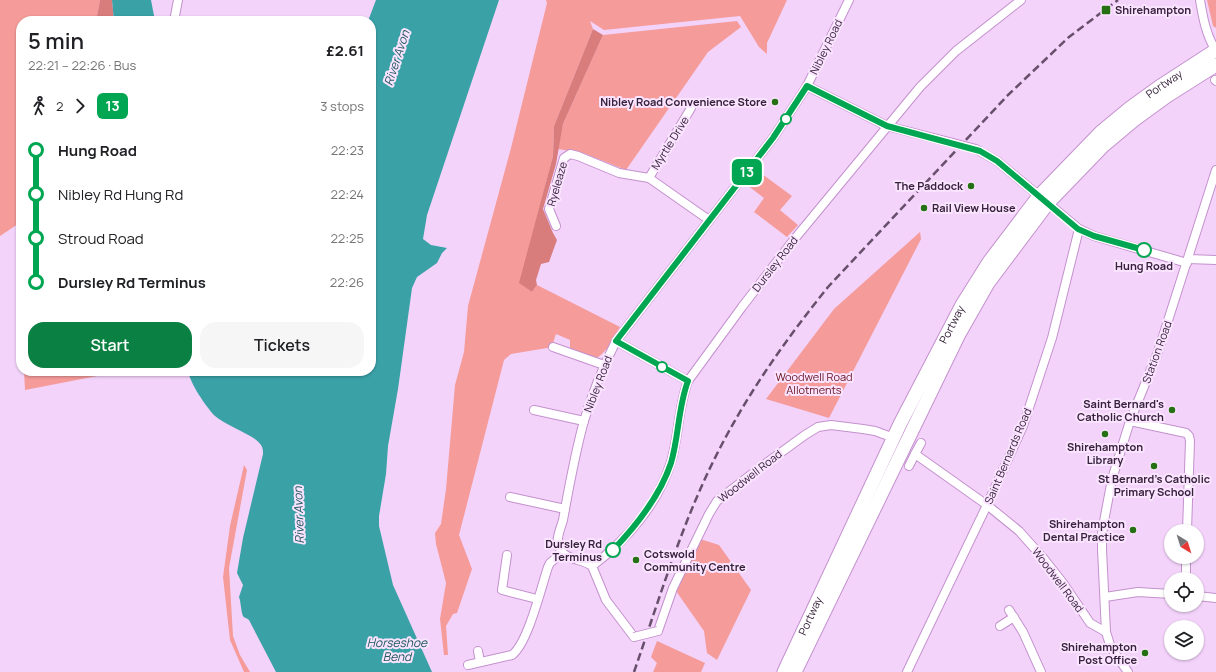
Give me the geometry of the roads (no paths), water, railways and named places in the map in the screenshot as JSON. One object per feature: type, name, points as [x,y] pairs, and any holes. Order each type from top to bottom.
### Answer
[{"type":"highway","name":"Portway","points":[[795,672],[959,334],[988,283],[1061,172],[1107,127],[1159,87],[1216,51]]},
{"type":"highway","name":"Portway","points":[[784,672],[894,438],[962,305],[988,262],[1043,200],[1103,146],[1134,120],[1167,96],[1216,64]]},
{"type":"street","points":[[175,16],[178,0]]},
{"type":"street","name":"Nibley Road","points":[[562,553],[557,542],[584,421],[604,365],[616,341],[773,138],[807,86],[849,0]]},
{"type":"street","name":"Dursley Road","points":[[592,566],[613,550],[643,516],[664,479],[671,462],[678,430],[683,394],[688,381],[742,307],[792,242],[920,87],[956,51],[1021,0]]},
{"type":"street","points":[[1200,0],[1205,29],[1216,51]]},
{"type":"street","points":[[807,86],[887,126],[976,149],[997,161],[1078,229],[1094,236],[1188,261],[1216,260]]},
{"type":"street","name":"Myrtle Drive","points":[[691,108],[649,178],[709,220]]},
{"type":"street","name":"Ryeleaze","points":[[556,226],[549,209],[564,158],[570,154],[619,173],[649,178]]},
{"type":"street","name":"Station Road","points":[[1128,672],[1111,648],[1106,632],[1102,534],[1112,479],[1130,421],[1158,352],[1216,170]]},
{"type":"street","name":"Saint Bernards Road","points":[[907,672],[988,505],[1026,419],[1052,338],[1078,229]]},
{"type":"street","points":[[616,341],[688,381]]},
{"type":"street","points":[[553,347],[604,365]]},
{"type":"street","points":[[534,410],[584,421]]},
{"type":"street","points":[[1130,421],[1186,433],[1189,436],[1187,524]]},
{"type":"street","name":"Woodwell Road","points":[[592,566],[606,600],[634,637],[658,631],[662,625],[673,588],[709,514],[718,501],[761,467],[818,427],[831,425],[863,429],[875,431],[894,438]]},
{"type":"street","points":[[909,466],[921,443]]},
{"type":"street","name":"Woodwell Road","points":[[915,454],[988,505],[1019,531],[1063,583],[1090,623],[1106,632]]},
{"type":"street","points":[[510,497],[565,509]]},
{"type":"street","points":[[468,665],[512,655],[517,651],[529,626],[548,567],[550,563],[562,553],[572,559],[592,566]]},
{"type":"street","points":[[507,555],[502,590],[537,599]]},
{"type":"street","points":[[1105,598],[1138,592],[1164,594]]},
{"type":"street","points":[[1204,597],[1216,598]]},
{"type":"street","points":[[1000,626],[1012,614],[1030,647],[1041,672]]},
{"type":"street","points":[[478,651],[480,662]]},
{"type":"water","points":[[112,0],[151,0],[154,16],[114,16]]},
{"type":"water","points":[[376,0],[499,0],[427,215],[423,239],[431,245],[447,248],[442,253],[437,263],[417,277],[412,288],[379,516],[379,526],[393,585],[432,672],[276,672],[249,620],[243,616],[239,597],[243,585],[237,573],[243,538],[263,454],[263,448],[258,441],[215,416],[199,395],[189,376],[376,376],[376,16],[370,16]]},
{"type":"railway","points":[[634,672],[683,530],[707,475],[720,448],[744,406],[784,345],[828,287],[1008,95],[1069,37],[1118,0]]},
{"type":"place","name":"Shirehampton","points":[[1106,10]]},
{"type":"place","name":"Nibley Road Convenience Store","points":[[775,102]]},
{"type":"place","name":"The Paddock","points":[[971,186]]},
{"type":"place","name":"Rail View House","points":[[924,208]]},
{"type":"place","name":"Hung Road","points":[[1144,250]]},
{"type":"place","name":"Saint Bernard's Catholic Church","points":[[1172,410]]},
{"type":"place","name":"Shirehampton Library","points":[[1105,434]]},
{"type":"place","name":"St Bernard's Catholic Primary School","points":[[1154,466]]},
{"type":"place","name":"Shirehampton Dental Practice","points":[[1133,530]]},
{"type":"place","name":"Dursley Rd Terminus","points":[[613,550]]},
{"type":"place","name":"Cotswold Community Centre","points":[[636,560]]},
{"type":"place","name":"Shirehampton Post Office","points":[[1145,653]]},
{"type":"water label","name":"River Avon","points":[[397,58]]},
{"type":"water label","name":"River Avon","points":[[299,515]]},
{"type":"water label","name":"Horseshoe Bend","points":[[397,650]]},
{"type":"park label","name":"Woodwell Road Allotments","points":[[814,383]]}]
